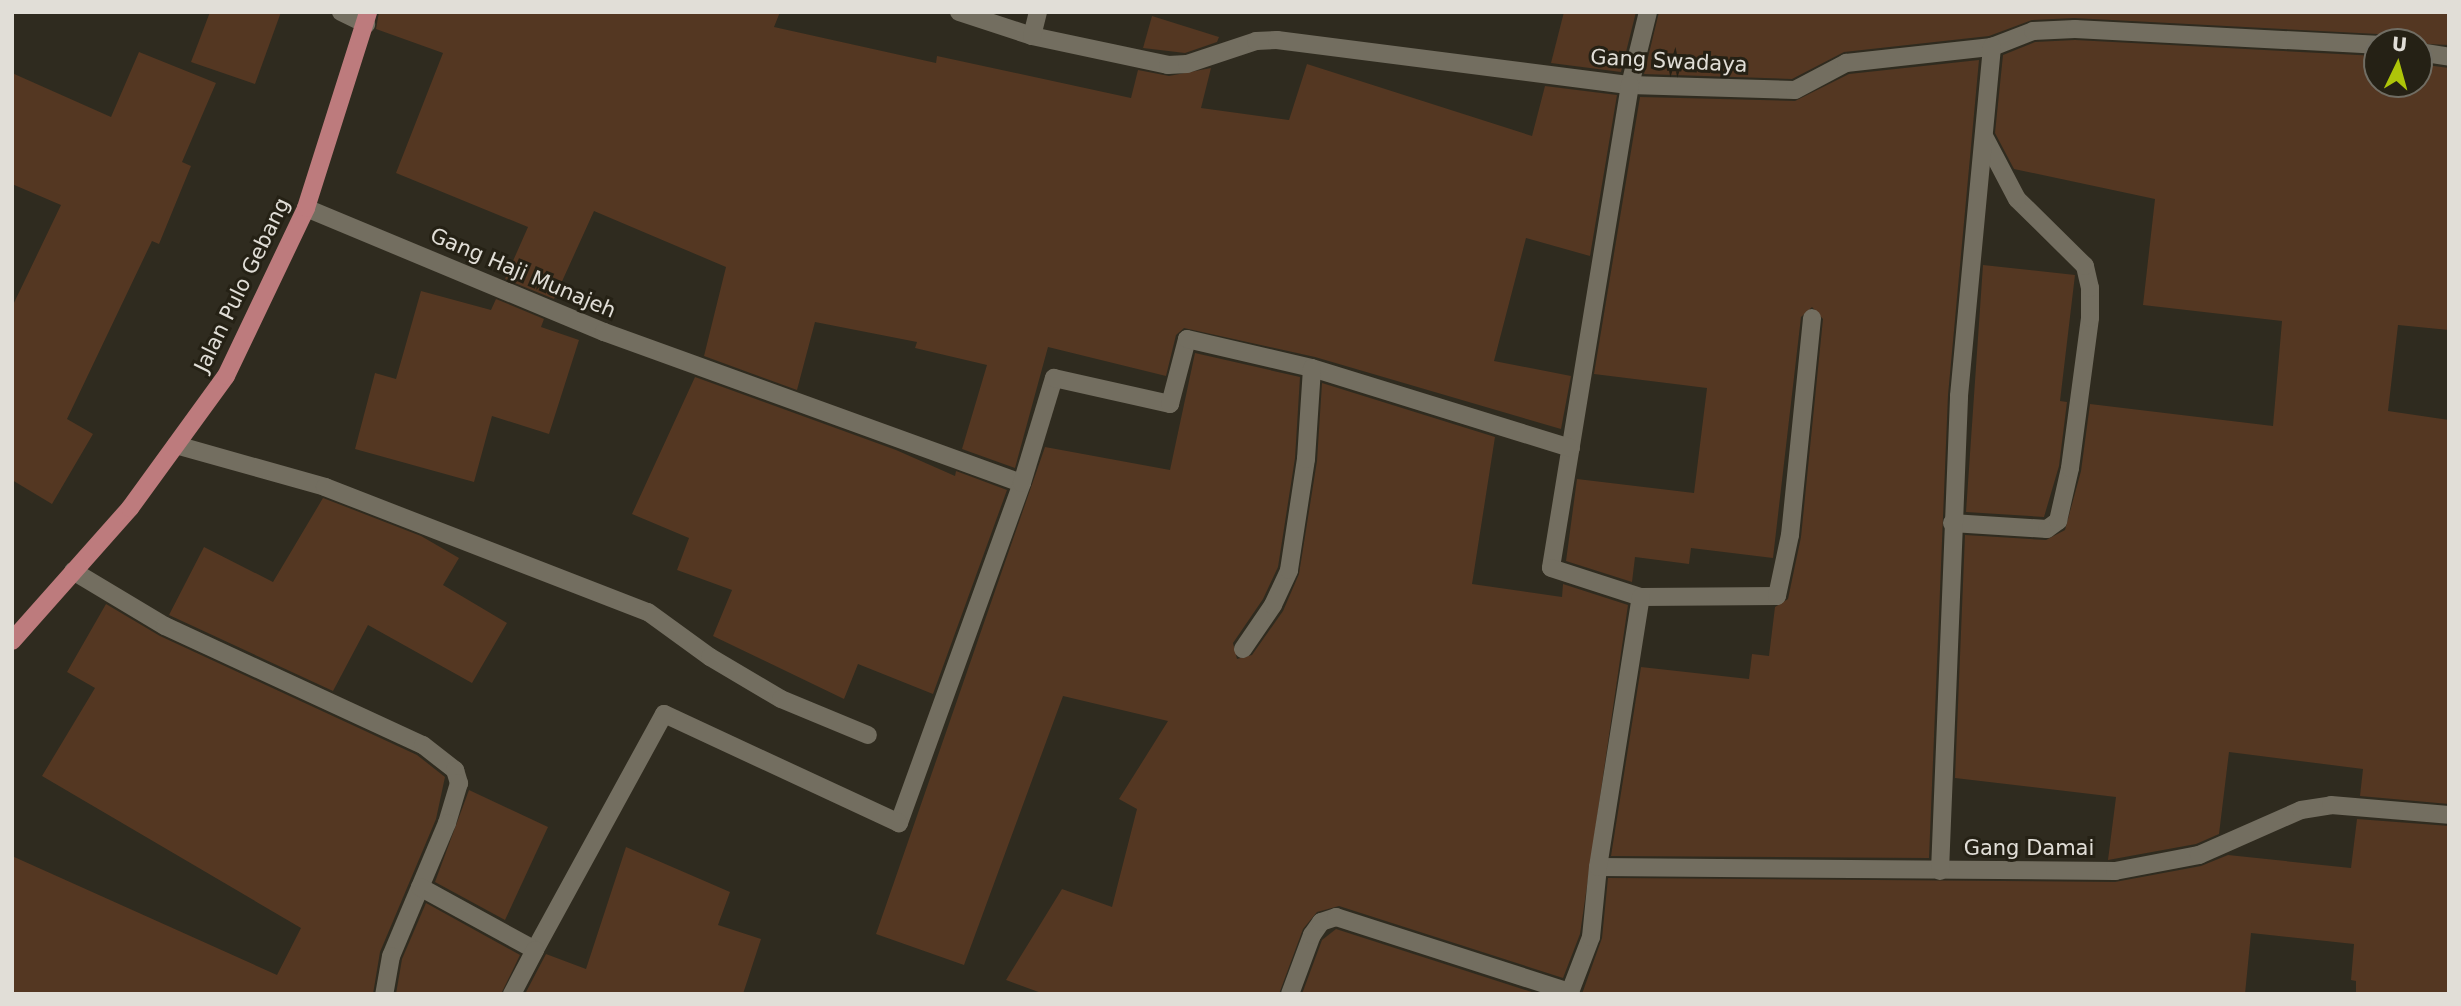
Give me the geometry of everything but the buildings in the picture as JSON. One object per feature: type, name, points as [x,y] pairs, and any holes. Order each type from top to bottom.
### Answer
[{"type":"main road","name":"Jalan Pulo Gebang","points":[[12,641],[130,508],[226,376],[306,208],[367,18]]},
{"type":"street","points":[[341,12],[367,18]]},
{"type":"street","name":"Gang Swadaya","points":[[959,12],[1032,36],[1168,65],[1187,64],[1256,41],[1276,40],[1630,85],[1795,90],[1846,63],[1992,47],[2033,31],[2074,29],[2363,43]]},
{"type":"street","points":[[1032,36],[1038,12]]},
{"type":"street","points":[[1648,12],[1630,85],[1571,448],[1549,563],[1558,572],[1641,597],[1777,596],[1790,535],[1812,318]]},
{"type":"street","points":[[1940,871],[1959,396],[1992,47]]},
{"type":"street","points":[[1952,523],[2047,529],[2058,521],[2070,468],[2090,318],[2090,288],[2085,266],[2017,199],[2000,173],[1984,134]]},
{"type":"street","name":"Gang Haji Munajeh","points":[[306,208],[604,332],[1022,483]]},
{"type":"street","points":[[512,994],[664,714],[899,824],[1022,483],[1055,378],[1171,404],[1186,339],[1312,368],[1571,448]]},
{"type":"street","points":[[1243,649],[1273,605],[1289,570],[1306,458],[1312,368]]},
{"type":"street","points":[[176,445],[325,487],[648,612],[710,657],[780,699],[868,735]]},
{"type":"street","points":[[73,571],[165,626],[424,745],[455,770],[459,783],[447,823],[391,956],[383,994]]},
{"type":"street","points":[[1290,994],[1312,935],[1321,922],[1336,917],[1570,993],[1591,937],[1598,867],[1641,597]]},
{"type":"street","name":"Gang Damai","points":[[1598,867],[2115,871],[2199,855],[2301,810],[2331,805],[2449,815]]},
{"type":"street","points":[[421,887],[535,950]]}]
